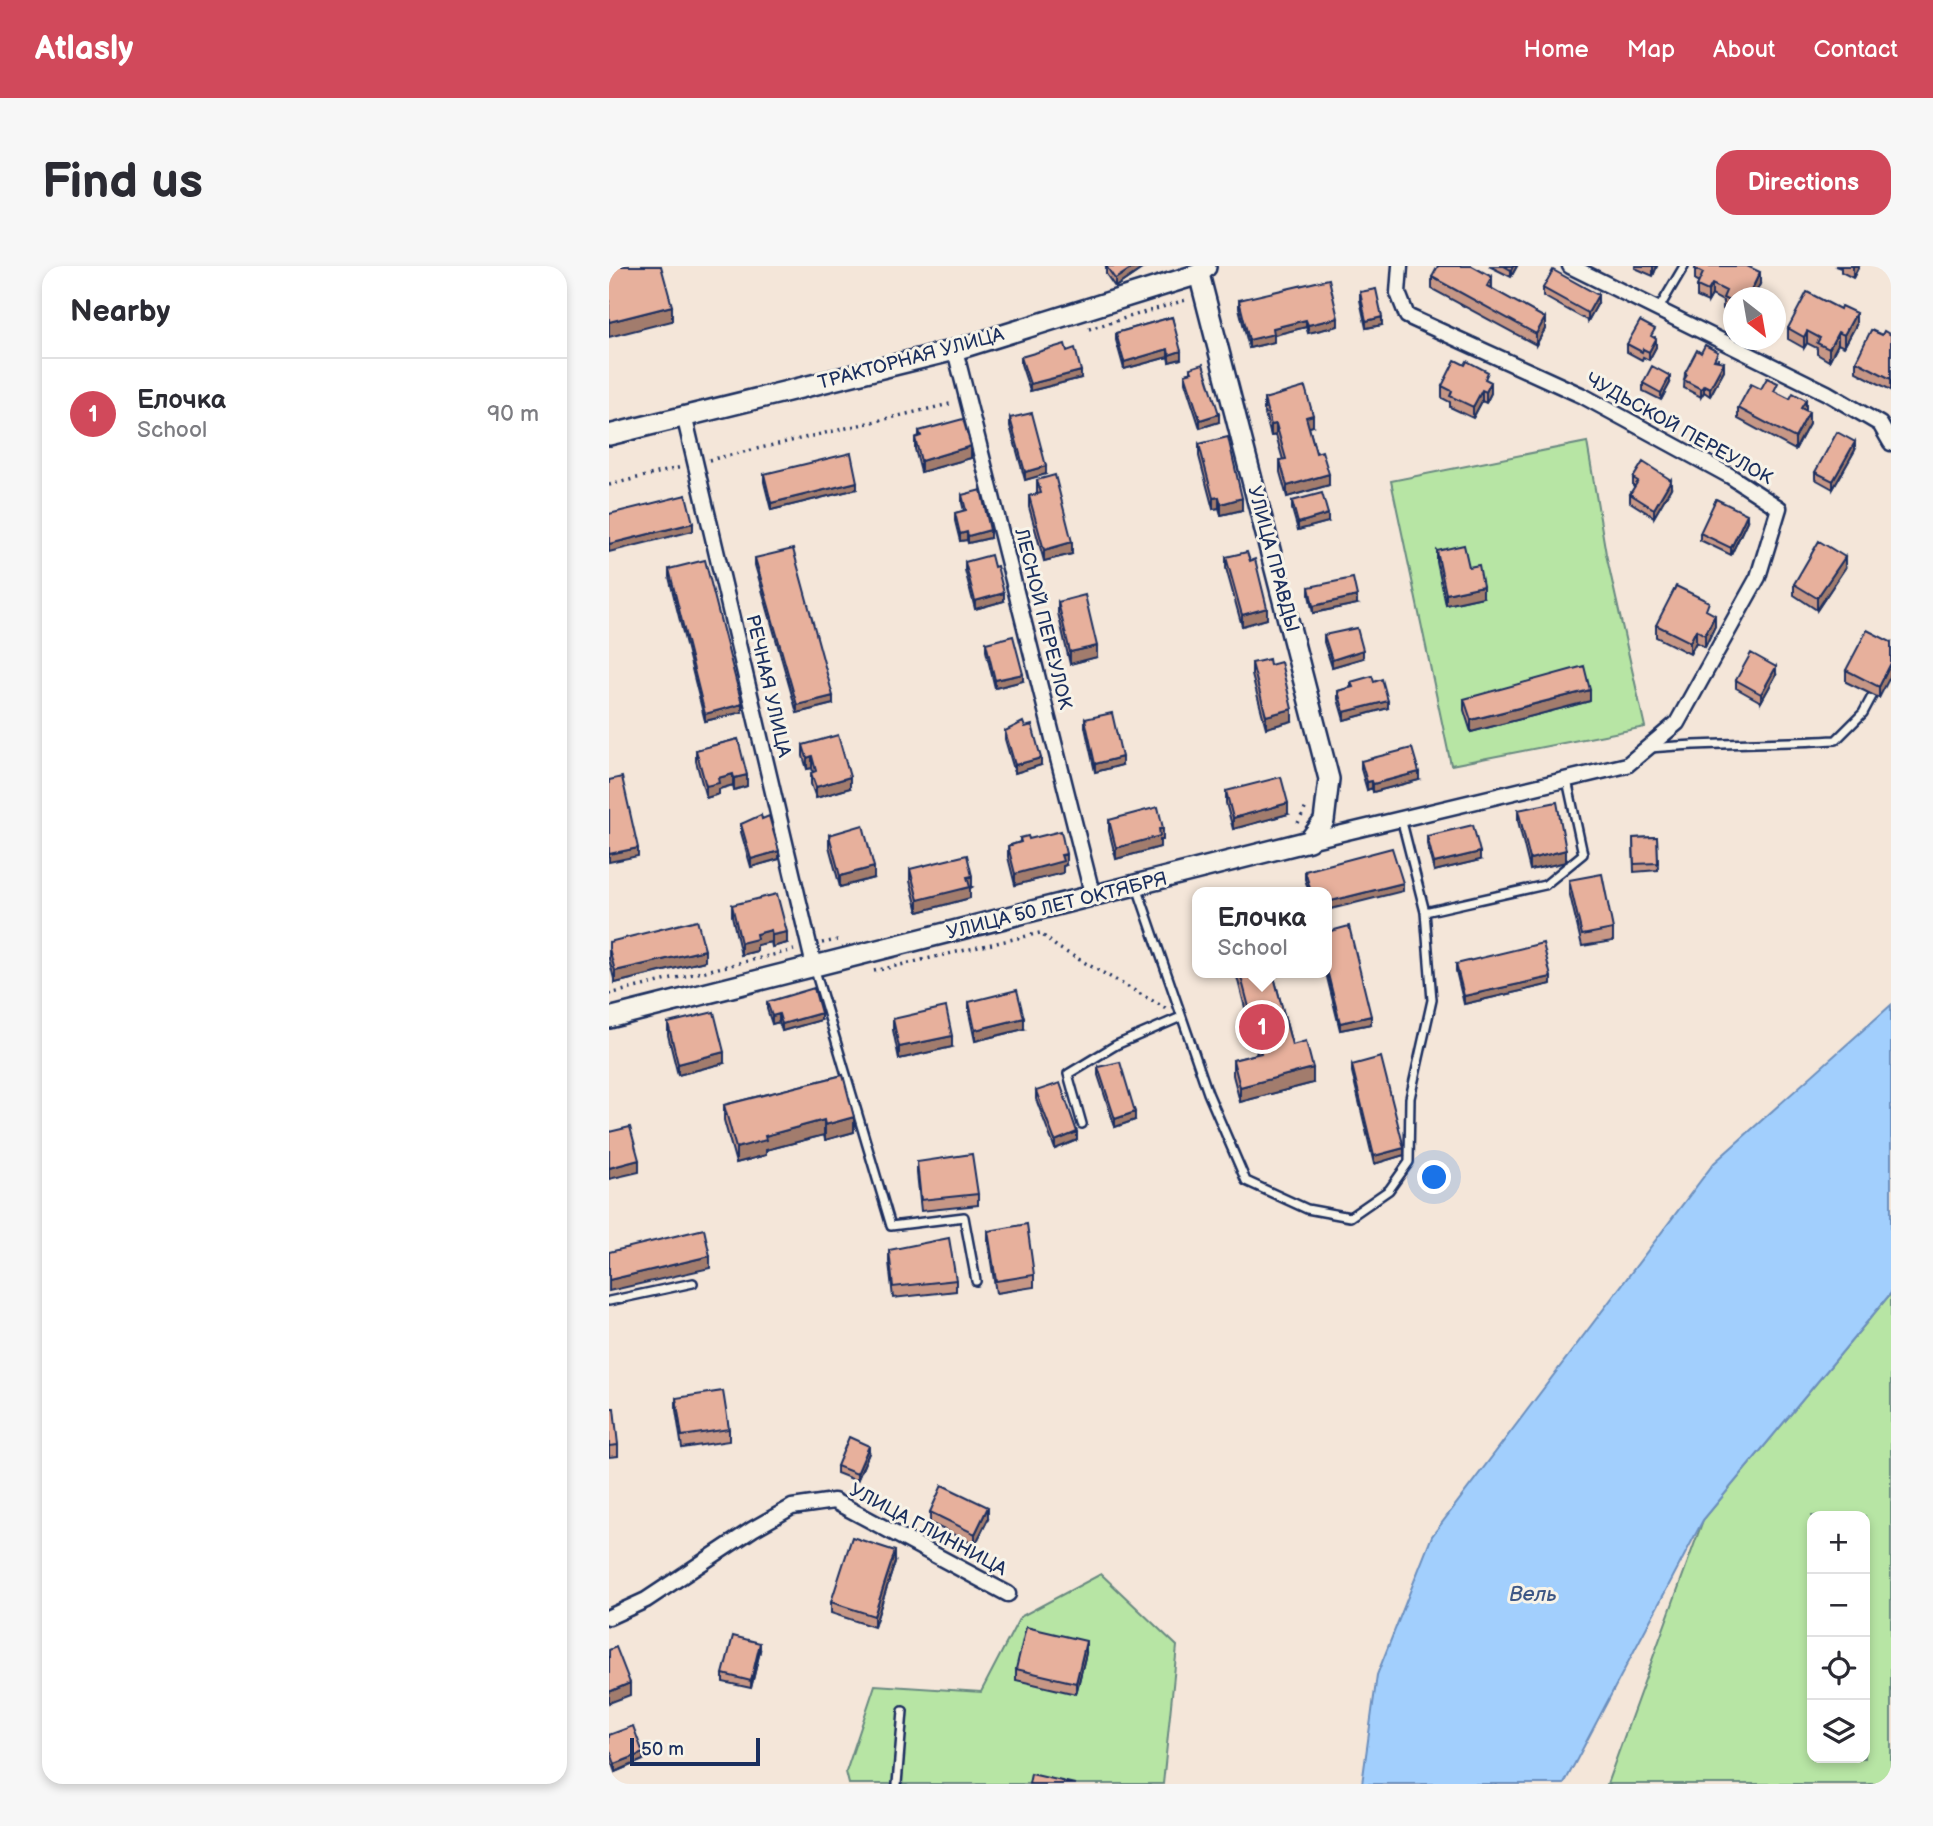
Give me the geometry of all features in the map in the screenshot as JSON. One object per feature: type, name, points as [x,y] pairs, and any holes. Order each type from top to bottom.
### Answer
[{"type":"street","name":"ЧУДЬСКОЙ ПЕРЕУЛОК","points":[[1401,266],[1398,293],[1406,316],[1583,396],[1730,476],[1779,508],[1758,577],[1677,723],[1627,765]]},
{"type":"street","points":[[1570,266],[1827,393],[1880,425],[1891,443]]},
{"type":"street","name":"ТРАКТОРНАЯ УЛИЦА","points":[[609,435],[955,350],[1203,270]]},
{"type":"street","name":"УЛИЦА ПРАВДЫ","points":[[1203,270],[1329,779],[1324,821],[1302,835]]},
{"type":"street","name":"ЛЕСНОЙ ПЕРЕУЛОК","points":[[955,350],[1093,897]]},
{"type":"street","name":"РЕЧНАЯ УЛИЦА","points":[[684,415],[814,966]]},
{"type":"street","name":"УЛИЦА 50 ЛЕТ ОКТЯБРЯ","points":[[609,1018],[1137,887],[1302,835],[1401,817],[1627,765]]},
{"type":"street","name":"УЛИЦА ГЛИННИЦА","points":[[609,1617],[646,1600],[753,1529],[792,1507],[834,1501],[1008,1594]]},
{"type":"lane","points":[[1658,311],[1684,266]]},
{"type":"lane","points":[[1650,748],[1706,743],[1764,744],[1836,740],[1863,713],[1882,678]]},
{"type":"lane","points":[[1425,912],[1545,885],[1583,854],[1567,780]]},
{"type":"lane","points":[[1137,887],[1208,1093],[1246,1181],[1307,1209],[1350,1217],[1389,1190],[1409,1162],[1410,1098],[1431,1000],[1425,912],[1401,817]]},
{"type":"lane","points":[[814,966],[891,1226],[964,1217],[976,1281]]},
{"type":"lane","points":[[1082,1124],[1068,1074],[1116,1045],[1181,1017]]},
{"type":"lane","points":[[609,1301],[693,1283]]},
{"type":"lane","points":[[897,1784],[903,1711]]},
{"type":"path","points":[[1078,332],[1195,297]]},
{"type":"path","points":[[609,485],[968,400]]},
{"type":"path","points":[[1302,835],[1310,800]]},
{"type":"path","points":[[870,972],[1040,933],[1057,947],[1181,1017]]},
{"type":"path","points":[[609,994],[849,937]]},
{"type":"green space","points":[[1587,442],[1606,554],[1645,727],[1451,765],[1391,481]]},
{"type":"green space","points":[[1891,1293],[1891,1784],[1607,1784],[1703,1520]]},
{"type":"green space","points":[[1101,1574],[1177,1646],[1163,1784],[849,1784],[846,1772],[875,1685],[981,1692],[1020,1617]]},
{"type":"water","name":"Вель","points":[[1891,1005],[1891,1293],[1703,1520],[1564,1784],[1362,1784],[1377,1675],[1432,1536],[1714,1163]]},
{"type":"building","points":[[609,266],[661,266],[672,306],[609,322]]},
{"type":"building","points":[[1106,266],[1135,266],[1115,279]]},
{"type":"building","points":[[1438,266],[1472,266],[1492,277],[1487,286],[1545,318],[1536,334],[1432,277]]},
{"type":"building","points":[[1696,266],[1747,266],[1760,272],[1753,287],[1723,287],[1723,290],[1712,284],[1708,291],[1697,286],[1703,273],[1695,269]]},
{"type":"building","points":[[1553,270],[1598,295],[1588,313],[1543,288]]},
{"type":"building","points":[[1329,279],[1338,318],[1308,325],[1306,320],[1273,328],[1274,334],[1249,340],[1239,300]]},
{"type":"building","points":[[1376,289],[1382,317],[1366,321],[1360,292]]},
{"type":"building","points":[[1807,292],[1840,309],[1841,306],[1856,313],[1844,335],[1838,332],[1829,349],[1817,343],[1820,338],[1807,331],[1804,337],[1788,328]]},
{"type":"building","points":[[1172,317],[1181,351],[1169,355],[1168,349],[1124,362],[1116,333]]},
{"type":"building","points":[[1640,321],[1655,329],[1651,336],[1656,339],[1649,352],[1643,349],[1642,352],[1627,344]]},
{"type":"building","points":[[1871,330],[1882,335],[1884,331],[1891,335],[1891,379],[1856,361]]},
{"type":"building","points":[[1065,344],[1067,351],[1075,348],[1081,371],[1030,384],[1021,357]]},
{"type":"building","points":[[1705,345],[1718,352],[1714,360],[1724,362],[1710,388],[1704,385],[1701,389],[1684,380],[1697,350],[1701,353]]},
{"type":"building","points":[[1455,360],[1465,365],[1467,361],[1488,372],[1485,379],[1491,382],[1486,392],[1482,390],[1473,407],[1450,396],[1452,391],[1442,386]]},
{"type":"building","points":[[1203,364],[1219,414],[1200,420],[1185,374],[1192,372],[1190,368]]},
{"type":"building","points":[[1652,366],[1670,376],[1661,393],[1643,383]]},
{"type":"building","points":[[1767,378],[1778,383],[1774,391],[1790,399],[1793,393],[1806,400],[1801,408],[1809,412],[1795,438],[1738,408],[1751,384],[1761,389]]},
{"type":"building","points":[[1305,387],[1313,415],[1306,417],[1316,453],[1322,451],[1329,474],[1287,486],[1280,460],[1286,459],[1276,424],[1271,425],[1264,399]]},
{"type":"building","points":[[1032,413],[1046,466],[1025,472],[1010,418]]},
{"type":"building","points":[[963,419],[971,446],[921,461],[915,438],[921,436],[919,431]]},
{"type":"building","points":[[1837,432],[1855,442],[1833,481],[1815,472]]},
{"type":"building","points":[[1228,437],[1242,498],[1221,504],[1219,497],[1213,498],[1199,444]]},
{"type":"building","points":[[851,453],[857,482],[771,503],[764,474]]},
{"type":"building","points":[[1643,462],[1671,480],[1654,509],[1630,494],[1638,481],[1633,478]]},
{"type":"building","points":[[1055,475],[1072,542],[1044,550],[1029,496],[1041,493],[1037,480]]},
{"type":"building","points":[[981,490],[990,530],[968,536],[967,532],[960,534],[955,513],[966,510],[962,495]]},
{"type":"building","points":[[1322,493],[1328,514],[1298,523],[1292,501]]},
{"type":"building","points":[[686,495],[693,523],[609,544],[609,514]]},
{"type":"building","points":[[1716,499],[1747,514],[1731,548],[1700,533]]},
{"type":"building","points":[[1819,541],[1845,557],[1817,598],[1794,584]]},
{"type":"building","points":[[1464,545],[1469,567],[1479,565],[1483,586],[1446,594],[1437,551]]},
{"type":"building","points":[[793,549],[833,696],[797,705],[755,558]]},
{"type":"building","points":[[1247,552],[1250,561],[1255,559],[1267,608],[1242,615],[1226,557]]},
{"type":"building","points":[[991,555],[994,567],[997,566],[1004,593],[975,601],[965,562]]},
{"type":"building","points":[[705,560],[742,704],[705,714],[669,569]]},
{"type":"building","points":[[1353,578],[1357,596],[1313,606],[1309,587]]},
{"type":"building","points":[[1676,586],[1709,602],[1706,610],[1715,615],[1705,635],[1696,630],[1690,642],[1656,625]]},
{"type":"building","points":[[1085,595],[1097,646],[1070,652],[1058,602]]},
{"type":"building","points":[[1357,628],[1363,650],[1332,660],[1324,635]]},
{"type":"building","points":[[1867,630],[1891,642],[1891,663],[1879,687],[1846,670]]},
{"type":"building","points":[[1013,636],[1023,674],[995,680],[986,643]]},
{"type":"building","points":[[1751,653],[1776,667],[1761,694],[1736,680]]},
{"type":"building","points":[[1269,659],[1270,665],[1281,662],[1292,709],[1266,716],[1252,663]]},
{"type":"building","points":[[1584,666],[1590,690],[1471,720],[1464,699]]},
{"type":"building","points":[[1372,676],[1374,682],[1382,679],[1388,701],[1344,712],[1338,691],[1353,687],[1351,682]]},
{"type":"building","points":[[1112,713],[1122,757],[1095,764],[1085,719]]},
{"type":"building","points":[[1023,722],[1025,727],[1032,725],[1041,758],[1015,765],[1005,731]]},
{"type":"building","points":[[838,735],[850,777],[816,787],[811,773],[816,771],[812,756],[807,758],[803,745]]},
{"type":"building","points":[[738,739],[747,775],[734,778],[733,774],[718,778],[719,783],[706,786],[696,750]]},
{"type":"building","points":[[1412,748],[1419,772],[1373,784],[1372,781],[1367,782],[1361,761]]},
{"type":"building","points":[[622,777],[638,848],[609,854],[609,780]]},
{"type":"building","points":[[1281,777],[1288,803],[1233,818],[1226,791]]},
{"type":"building","points":[[1557,802],[1566,850],[1530,859],[1518,810]]},
{"type":"building","points":[[1158,807],[1163,828],[1159,829],[1160,836],[1116,848],[1109,820]]},
{"type":"building","points":[[761,815],[762,819],[769,816],[779,851],[751,859],[741,824]]},
{"type":"building","points":[[863,825],[874,867],[840,876],[829,835]]},
{"type":"building","points":[[1473,825],[1480,852],[1434,863],[1427,836]]},
{"type":"building","points":[[1061,831],[1066,854],[1061,855],[1063,861],[1015,874],[1008,846],[1021,842],[1020,838],[1028,836],[1029,839]]},
{"type":"building","points":[[1657,837],[1658,863],[1634,864],[1633,838]]},
{"type":"building","points":[[1392,848],[1403,883],[1332,901],[1332,887],[1310,887],[1305,871]]},
{"type":"building","points":[[967,855],[972,876],[967,877],[970,887],[918,900],[910,869]]},
{"type":"building","points":[[1602,874],[1613,929],[1582,935],[1569,880]]},
{"type":"building","points":[[777,894],[787,932],[772,935],[771,930],[756,934],[757,939],[741,943],[732,905]]},
{"type":"building","points":[[697,920],[705,950],[615,971],[609,942]]},
{"type":"building","points":[[1349,926],[1371,1016],[1340,1023],[1329,978],[1332,978],[1332,931]]},
{"type":"building","points":[[1543,943],[1551,977],[1464,996],[1456,964]]},
{"type":"building","points":[[1241,978],[1274,978],[1292,1045],[1306,1041],[1313,1068],[1240,1087],[1233,1060],[1261,1053]]},
{"type":"building","points":[[814,988],[821,1013],[782,1024],[779,1014],[772,1016],[767,1002]]},
{"type":"building","points":[[1017,990],[1024,1018],[975,1030],[969,1002]]},
{"type":"building","points":[[946,1007],[952,1036],[899,1047],[893,1019]]},
{"type":"building","points":[[714,1012],[724,1052],[678,1064],[668,1023]]},
{"type":"building","points":[[1381,1057],[1404,1148],[1374,1156],[1352,1065]]},
{"type":"building","points":[[1120,1062],[1135,1112],[1115,1119],[1098,1067]]},
{"type":"building","points":[[843,1075],[854,1117],[825,1125],[824,1120],[765,1136],[766,1140],[736,1148],[724,1105]]},
{"type":"building","points":[[1060,1083],[1077,1132],[1055,1141],[1036,1091]]},
{"type":"building","points":[[630,1127],[639,1160],[609,1168],[609,1132]]},
{"type":"building","points":[[972,1154],[978,1194],[921,1200],[917,1162]]},
{"type":"building","points":[[1027,1224],[1034,1275],[996,1281],[988,1231]]},
{"type":"building","points":[[704,1229],[710,1256],[609,1280],[609,1252]]},
{"type":"building","points":[[949,1238],[956,1280],[893,1287],[889,1250]]},
{"type":"building","points":[[723,1391],[729,1429],[682,1436],[676,1398]]},
{"type":"building","points":[[609,1408],[614,1408],[618,1445],[609,1446]]},
{"type":"building","points":[[849,1437],[869,1446],[857,1474],[837,1466]]},
{"type":"building","points":[[942,1485],[988,1507],[975,1534],[930,1512]]},
{"type":"building","points":[[852,1537],[895,1551],[874,1616],[831,1602]]},
{"type":"building","points":[[1026,1627],[1086,1641],[1076,1683],[1016,1669]]},
{"type":"building","points":[[733,1636],[760,1643],[751,1681],[723,1674]]},
{"type":"building","points":[[616,1647],[630,1683],[609,1692],[609,1650]]},
{"type":"building","points":[[633,1726],[643,1753],[615,1764],[609,1748],[609,1735]]},
{"type":"building","points":[[1031,1774],[1075,1784],[1029,1784]]},
{"type":"place","name":"Елочка","points":[[1262,1027]]}]
